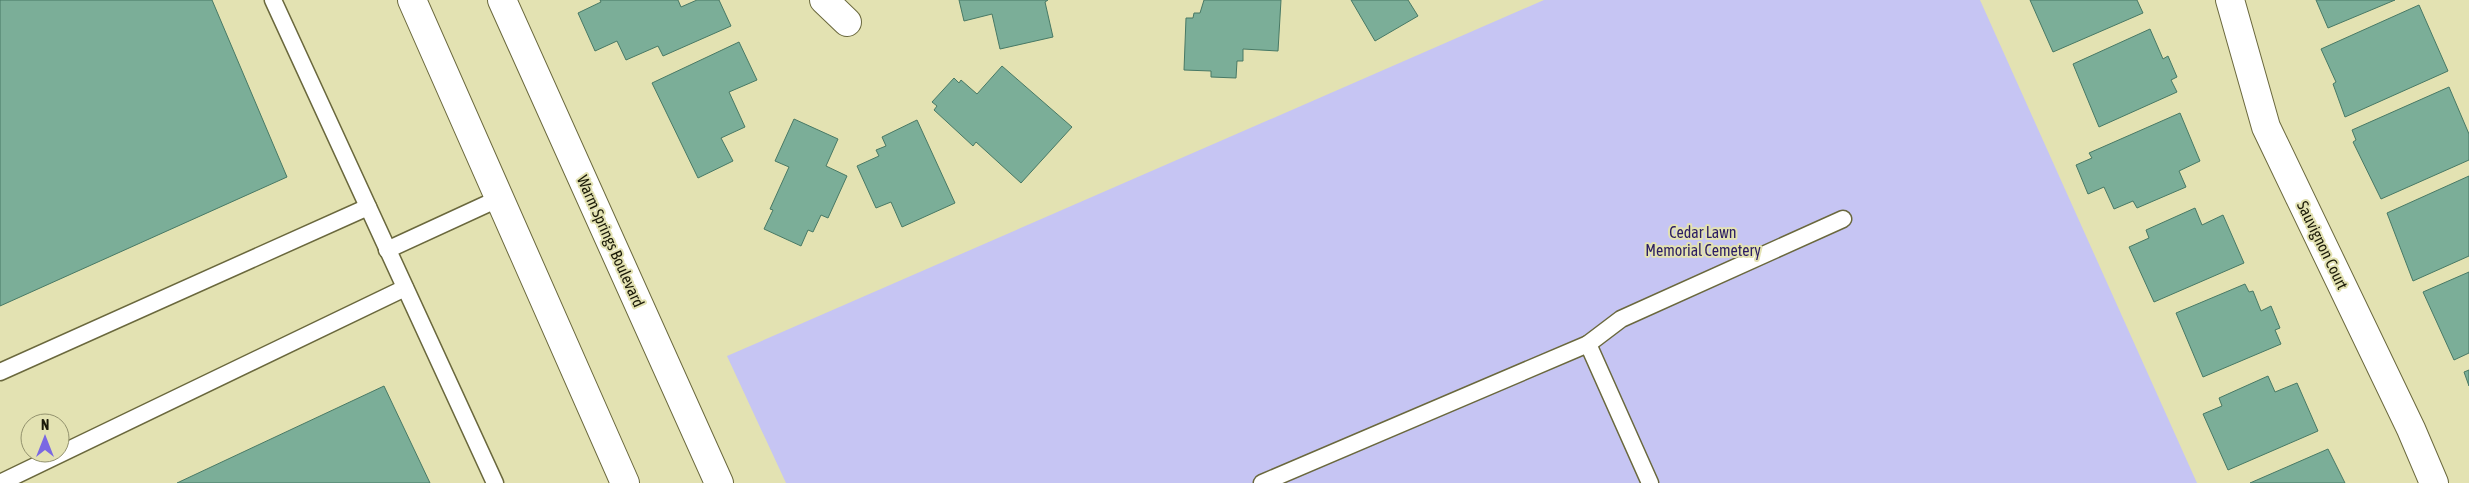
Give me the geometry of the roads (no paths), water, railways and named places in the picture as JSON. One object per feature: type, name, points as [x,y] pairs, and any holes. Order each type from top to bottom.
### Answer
[{"type":"main road","points":[[412,0],[626,483]]},
{"type":"main road","name":"Warm Springs Boulevard","points":[[502,0],[719,483]]},
{"type":"main road","points":[[824,0],[847,22]]},
{"type":"main road","name":"Sauvignon Court","points":[[2230,0],[2266,127],[2411,429],[2434,483]]},
{"type":"lane","points":[[273,0],[495,483]]},
{"type":"lane","points":[[387,250],[500,198]]},
{"type":"lane","points":[[0,372],[368,207]]},
{"type":"lane","points":[[1262,483],[1588,344],[1622,319],[1843,219]]},
{"type":"lane","points":[[0,483],[405,288]]},
{"type":"lane","points":[[1588,344],[1650,483]]},
{"type":"park label","name":"Cedar Lawn Memorial Cemetery","points":[[1703,241]]}]
